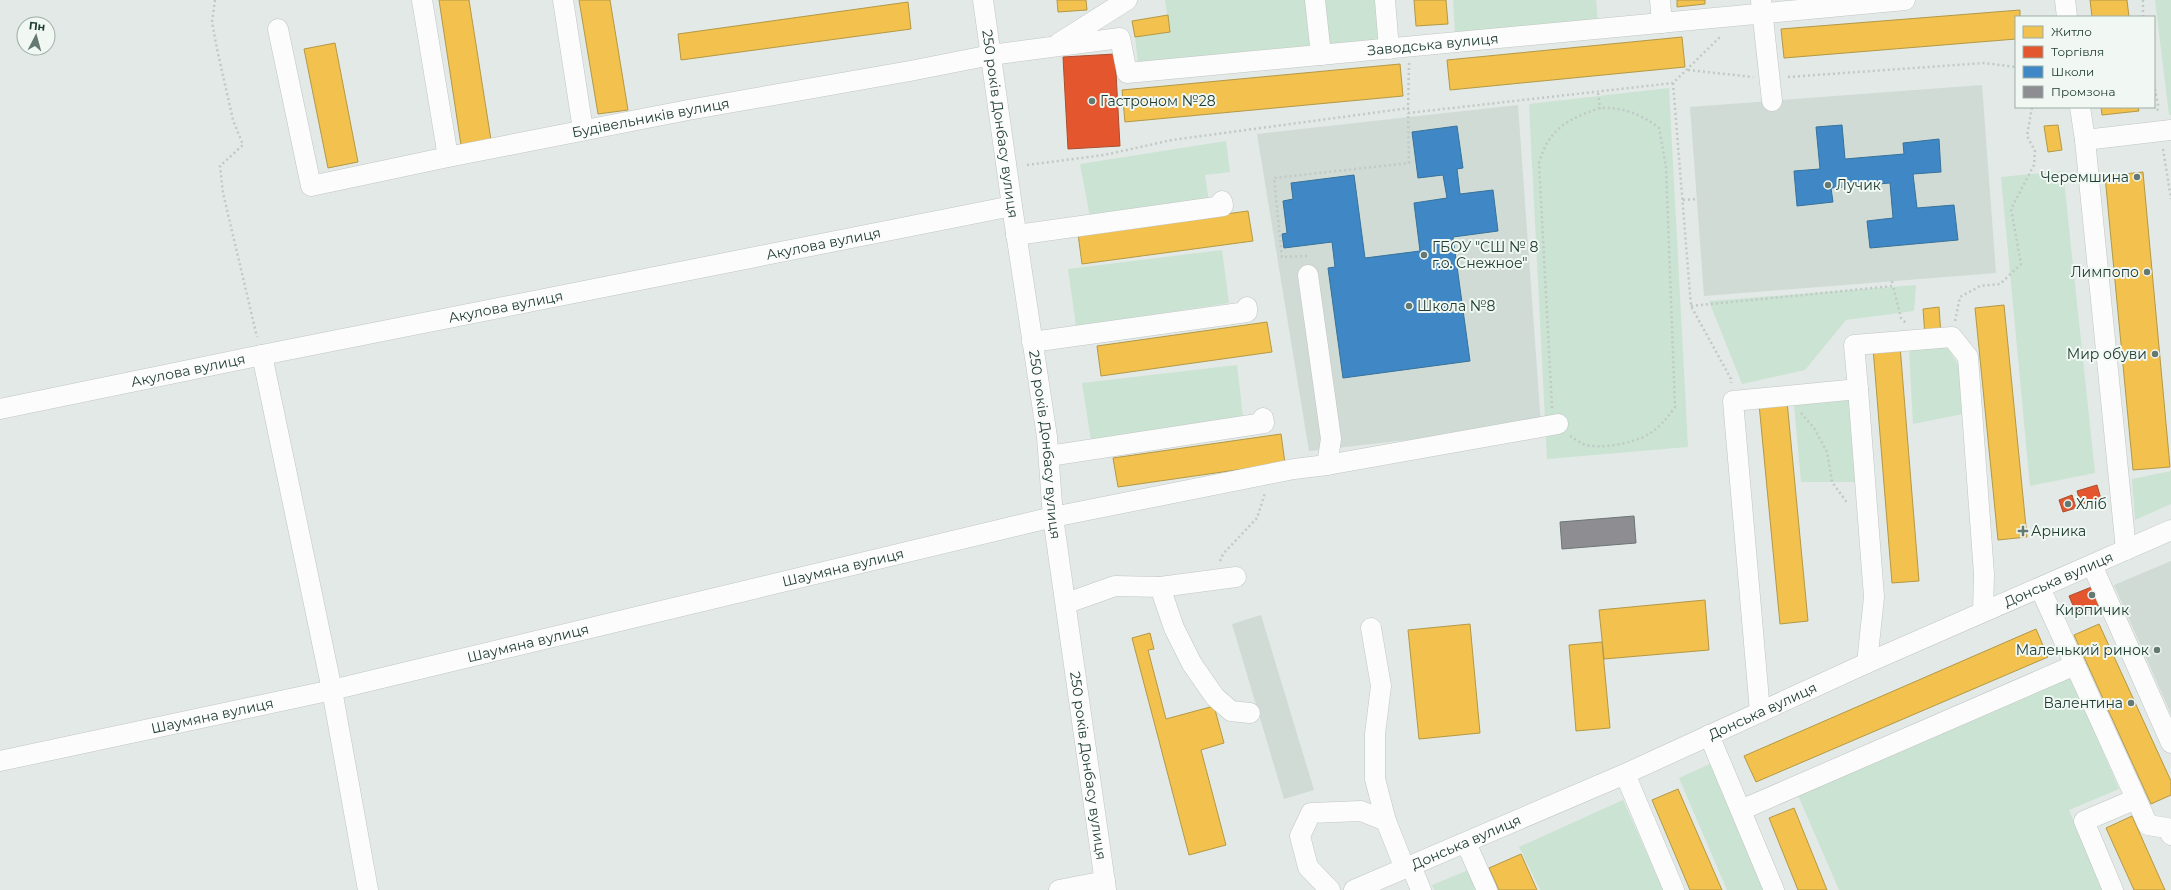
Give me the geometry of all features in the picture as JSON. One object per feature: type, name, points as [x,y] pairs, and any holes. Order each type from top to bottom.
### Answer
[{"type":"street","points":[[422,0],[448,157]]},
{"type":"street","points":[[563,0],[583,130]]},
{"type":"street","name":"250 років Донбасу вулиця","points":[[983,0],[1049,456],[1053,517],[1067,603],[1106,886]]},
{"type":"street","points":[[1054,46],[1127,0]]},
{"type":"street","points":[[1315,0],[1321,55]]},
{"type":"street","points":[[1385,0],[1399,48]]},
{"type":"street","points":[[1660,0],[1662,23]]},
{"type":"street","name":"Заводська вулиця","points":[[991,55],[1120,38],[1127,73],[1740,15],[1762,7],[1905,0]]},
{"type":"street","points":[[2065,0],[2067,16]]},
{"type":"street","points":[[1762,7],[1772,101]]},
{"type":"street","name":"Будівельників вулиця","points":[[278,29],[311,186],[583,130],[991,55]]},
{"type":"street","points":[[2080,108],[2085,140],[2126,550]]},
{"type":"street","points":[[2085,140],[2163,125]]},
{"type":"street","points":[[1016,235],[1223,206],[1222,201]]},
{"type":"street","name":"Акулова вулиця","points":[[0,409],[262,355],[1012,206]]},
{"type":"street","points":[[1308,275],[1331,439],[1328,465]]},
{"type":"street","points":[[1032,342],[1247,312],[1247,307]]},
{"type":"street","points":[[1867,662],[1874,596],[1854,345],[1952,337],[1968,357],[1984,574],[1983,612]]},
{"type":"street","points":[[262,355],[332,690],[368,890]]},
{"type":"street","points":[[1760,712],[1733,401],[1858,389]]},
{"type":"street","points":[[1049,456],[1264,423],[1263,418]]},
{"type":"street","name":"Шаумяна вулиця","points":[[0,761],[332,690],[1053,517],[1270,473],[1328,465],[1558,424]]},
{"type":"street","name":"Донська вулиця","points":[[1354,890],[1625,774],[1867,662],[2171,530]]},
{"type":"street","points":[[2092,565],[2171,743]]},
{"type":"street","points":[[1067,603],[1115,586],[1160,588],[1236,577]]},
{"type":"street","points":[[1160,588],[1174,628],[1192,664],[1215,697],[1231,711],[1250,714]]},
{"type":"street","points":[[2040,588],[2148,825],[2168,828],[2171,835]]},
{"type":"street","points":[[1371,628],[1382,686],[1375,734],[1375,779],[1386,821],[1421,890]]},
{"type":"street","points":[[1741,810],[2075,665]]},
{"type":"street","points":[[1709,735],[1774,890]]},
{"type":"street","points":[[1625,774],[1674,890]]},
{"type":"street","points":[[2113,890],[2084,820],[2136,799]]},
{"type":"street","points":[[1330,890],[1308,867],[1300,836],[1311,813],[1361,811],[1386,821]]},
{"type":"street","points":[[1466,843],[1487,890]]},
{"type":"street","points":[[1059,890],[1106,886]]},
{"type":"path","points":[[215,0],[212,22],[216,49],[233,120],[242,145],[220,166],[223,193],[262,355]]},
{"type":"path","points":[[2143,0],[2143,16]]},
{"type":"path","points":[[1408,113],[1673,83],[1688,70],[1740,15]]},
{"type":"path","points":[[1308,275],[1306,256],[1282,257],[1274,178],[1409,163],[1409,108],[1399,48]]},
{"type":"path","points":[[1688,70],[1770,78],[1984,63],[2015,67]]},
{"type":"path","points":[[1673,83],[1691,306],[1731,379],[1733,401]]},
{"type":"path","points":[[1598,92],[1600,108]]},
{"type":"path","points":[[1027,164],[1104,155],[1172,140],[1409,108]]},
{"type":"path","points":[[1600,108],[1624,110],[1645,117],[1659,128],[1666,167],[1675,407],[1664,422],[1648,435],[1631,442],[1612,445],[1584,444],[1571,436],[1553,417],[1539,163],[1543,149],[1562,124],[1579,115],[1600,108]]},
{"type":"path","points":[[1952,337],[1960,297],[1980,286],[2000,284],[2020,264],[2011,209],[2034,165],[2035,151],[2028,136],[2032,108]]},
{"type":"path","points":[[2163,125],[2171,199]]},
{"type":"path","points":[[1683,200],[1697,199]]},
{"type":"path","points":[[1892,281],[1902,318],[1921,340]]},
{"type":"path","points":[[1691,306],[1893,286]]},
{"type":"path","points":[[1785,396],[1792,401],[1814,428],[1827,452],[1832,482],[1854,513],[1868,516]]},
{"type":"path","points":[[1214,580],[1223,554],[1257,518],[1270,473]]},
{"type":"shaded area","points":[[1982,85],[1996,273],[1704,296],[1690,107]]},
{"type":"shaded area","name":"Школа №8","points":[[1518,105],[1541,425],[1309,451],[1257,134]]},
{"type":"shaded area","name":"Маленький ринок","points":[[2171,561],[2171,714],[2114,585]]},
{"type":"shaded area","points":[[1261,615],[1314,790],[1284,799],[1232,624]]},
{"type":"green space","points":[[1165,0],[1315,0],[1321,55],[1139,72],[1135,37],[1170,32]]},
{"type":"green space","points":[[1323,0],[1380,0],[1383,41],[1327,46]]},
{"type":"green space","points":[[1453,0],[1596,0],[1598,23],[1455,34]]},
{"type":"green space","points":[[2155,0],[2171,0],[2171,115],[2169,115]]},
{"type":"green space","points":[[1669,88],[1688,447],[1547,459],[1529,104]]},
{"type":"green space","points":[[1226,141],[1230,172],[1205,175],[1209,202],[1090,217],[1080,164]]},
{"type":"green space","points":[[2063,171],[2095,473],[2030,486],[2001,177]]},
{"type":"green space","points":[[1222,250],[1229,303],[1076,326],[1068,269]]},
{"type":"green space","points":[[1916,285],[1914,311],[1846,320],[1805,370],[1742,384],[1709,301]]},
{"type":"green space","points":[[1945,344],[1963,372],[1963,414],[1913,424],[1909,349]]},
{"type":"green space","points":[[1237,365],[1243,417],[1091,441],[1082,383]]},
{"type":"green space","points":[[1850,396],[1858,482],[1801,482],[1794,405]]},
{"type":"green space","points":[[2171,471],[2171,504],[2135,520],[2132,479]]},
{"type":"green space","points":[[2070,675],[2119,789],[2069,810],[2103,890],[1839,890],[1797,793]]},
{"type":"green space","points":[[1712,763],[1765,890],[1727,890],[1679,778]]},
{"type":"green space","points":[[1623,800],[1663,890],[1540,890],[1519,847]]},
{"type":"green space","points":[[1471,869],[1479,890],[1434,890],[1432,885]]},
{"type":"building: Житло","points":[[439,0],[469,0],[491,140],[461,145]]},
{"type":"building: Житло","points":[[579,0],[610,0],[628,110],[598,114]]},
{"type":"building: Житло","points":[[1057,0],[1086,0],[1087,10],[1058,12]]},
{"type":"building: Житло","points":[[1414,0],[1446,0],[1448,24],[1416,26]]},
{"type":"building: Житло","points":[[1677,0],[1705,0],[1705,4],[1677,7]]},
{"type":"building: Житло","points":[[2090,0],[2127,0],[2129,16],[2092,16]]},
{"type":"building: Житло","points":[[908,2],[911,29],[681,60],[678,34]]},
{"type":"building: Житло","points":[[2020,10],[2020,16],[2015,16],[2015,39],[1784,58],[1781,29]]},
{"type":"building: Житло","points":[[1168,15],[1170,32],[1135,37],[1132,21]]},
{"type":"building: Житло","points":[[1682,37],[1685,67],[1450,90],[1447,60]]},
{"type":"building: Житло","points":[[335,43],[358,162],[328,168],[304,49]]},
{"type":"building: Житло","points":[[1400,64],[1403,96],[1125,122],[1122,90]]},
{"type":"building: Житло","points":[[2101,108],[2138,108],[2139,111],[2102,115]]},
{"type":"building: Житло","points":[[2058,125],[2062,150],[2048,152],[2044,126]]},
{"type":"building: Житло","points":[[2143,172],[2170,467],[2133,470],[2105,176]]},
{"type":"building: Житло","points":[[1248,211],[1253,241],[1082,264],[1078,234]]},
{"type":"building: Житло","points":[[2004,305],[2027,537],[1998,540],[1975,308]]},
{"type":"building: Житло","points":[[1939,307],[1941,335],[1925,336],[1923,309]]},
{"type":"building: Житло","points":[[1267,322],[1272,352],[1101,376],[1097,346]]},
{"type":"building: Житло","points":[[1900,346],[1919,581],[1892,583],[1873,348]]},
{"type":"building: Житло","points":[[1787,401],[1808,621],[1780,624],[1759,404]]},
{"type":"building: Житло","points":[[1281,434],[1285,463],[1118,487],[1113,458]]},
{"type":"building: Житло","points":[[1705,600],[1709,650],[1604,659],[1599,610]]},
{"type":"building: Житло","points":[[1470,624],[1480,733],[1419,739],[1408,630]]},
{"type":"building: Житло","points":[[2099,624],[2171,781],[2171,795],[2151,804],[2074,635]]},
{"type":"building: Житло","points":[[2036,629],[2048,657],[1756,782],[1744,756]]},
{"type":"building: Житло","points":[[1150,633],[1154,649],[1148,650],[1166,719],[1214,706],[1224,743],[1201,750],[1226,845],[1189,855],[1132,638]]},
{"type":"building: Житло","points":[[1602,642],[1610,728],[1576,731],[1569,645]]},
{"type":"building: Житло","points":[[1678,789],[1722,890],[1690,890],[1652,800]]},
{"type":"building: Житло","points":[[1794,808],[1827,890],[1798,890],[1769,818]]},
{"type":"building: Житло","points":[[2132,816],[2165,890],[2134,890],[2106,828]]},
{"type":"building: Житло","points":[[1521,854],[1537,890],[1499,890],[1489,868]]},
{"type":"building: Торгівля","name":"Гастроном №28","points":[[1115,54],[1120,146],[1068,149],[1063,57]]},
{"type":"building: Торгівля","points":[[2097,485],[2101,499],[2081,504],[2077,491]]},
{"type":"building: Торгівля","name":"Хліб","points":[[2072,495],[2076,508],[2063,512],[2059,500]]},
{"type":"building: Торгівля","points":[[2094,586],[2102,604],[2077,615],[2069,596]]},
{"type":"building: Школи","name":"Лучик","points":[[1842,125],[1845,159],[1904,154],[1903,143],[1939,139],[1941,172],[1913,174],[1917,208],[1954,205],[1958,240],[1870,248],[1867,221],[1893,218],[1890,183],[1831,188],[1833,202],[1797,206],[1794,171],[1820,169],[1816,127]]},
{"type":"building: Школи","name":"ГБОУ \"СШ № 8 г.о. Снежное\"","points":[[1457,126],[1463,168],[1457,169],[1460,194],[1493,190],[1498,231],[1453,237],[1470,361],[1343,378],[1328,268],[1335,267],[1332,242],[1284,248],[1282,234],[1287,233],[1283,201],[1293,199],[1291,183],[1354,175],[1365,258],[1420,251],[1414,203],[1447,198],[1443,175],[1418,178],[1412,132]]},
{"type":"building: Промзона","points":[[1634,516],[1636,543],[1562,549],[1560,522]]},
{"type":"place","name":"Гастроном №28","points":[[1092,101]]},
{"type":"place","name":"Черемшина","points":[[2137,177]]},
{"type":"place","name":"Лучик","points":[[1828,185]]},
{"type":"place","name":"ГБОУ \"СШ № 8 г.о. Снежное\"","points":[[1424,255]]},
{"type":"place","name":"Лимпопо","points":[[2147,272]]},
{"type":"place","name":"Школа №8","points":[[1409,306]]},
{"type":"place","name":"Мир обуви","points":[[2155,354]]},
{"type":"place","name":"Хліб","points":[[2068,504]]},
{"type":"place","name":"Арника","points":[[2023,531]]},
{"type":"place","name":"Кирпичик","points":[[2092,595]]},
{"type":"place","name":"Маленький ринок","points":[[2157,650]]},
{"type":"place","name":"Валентина","points":[[2131,703]]}]
